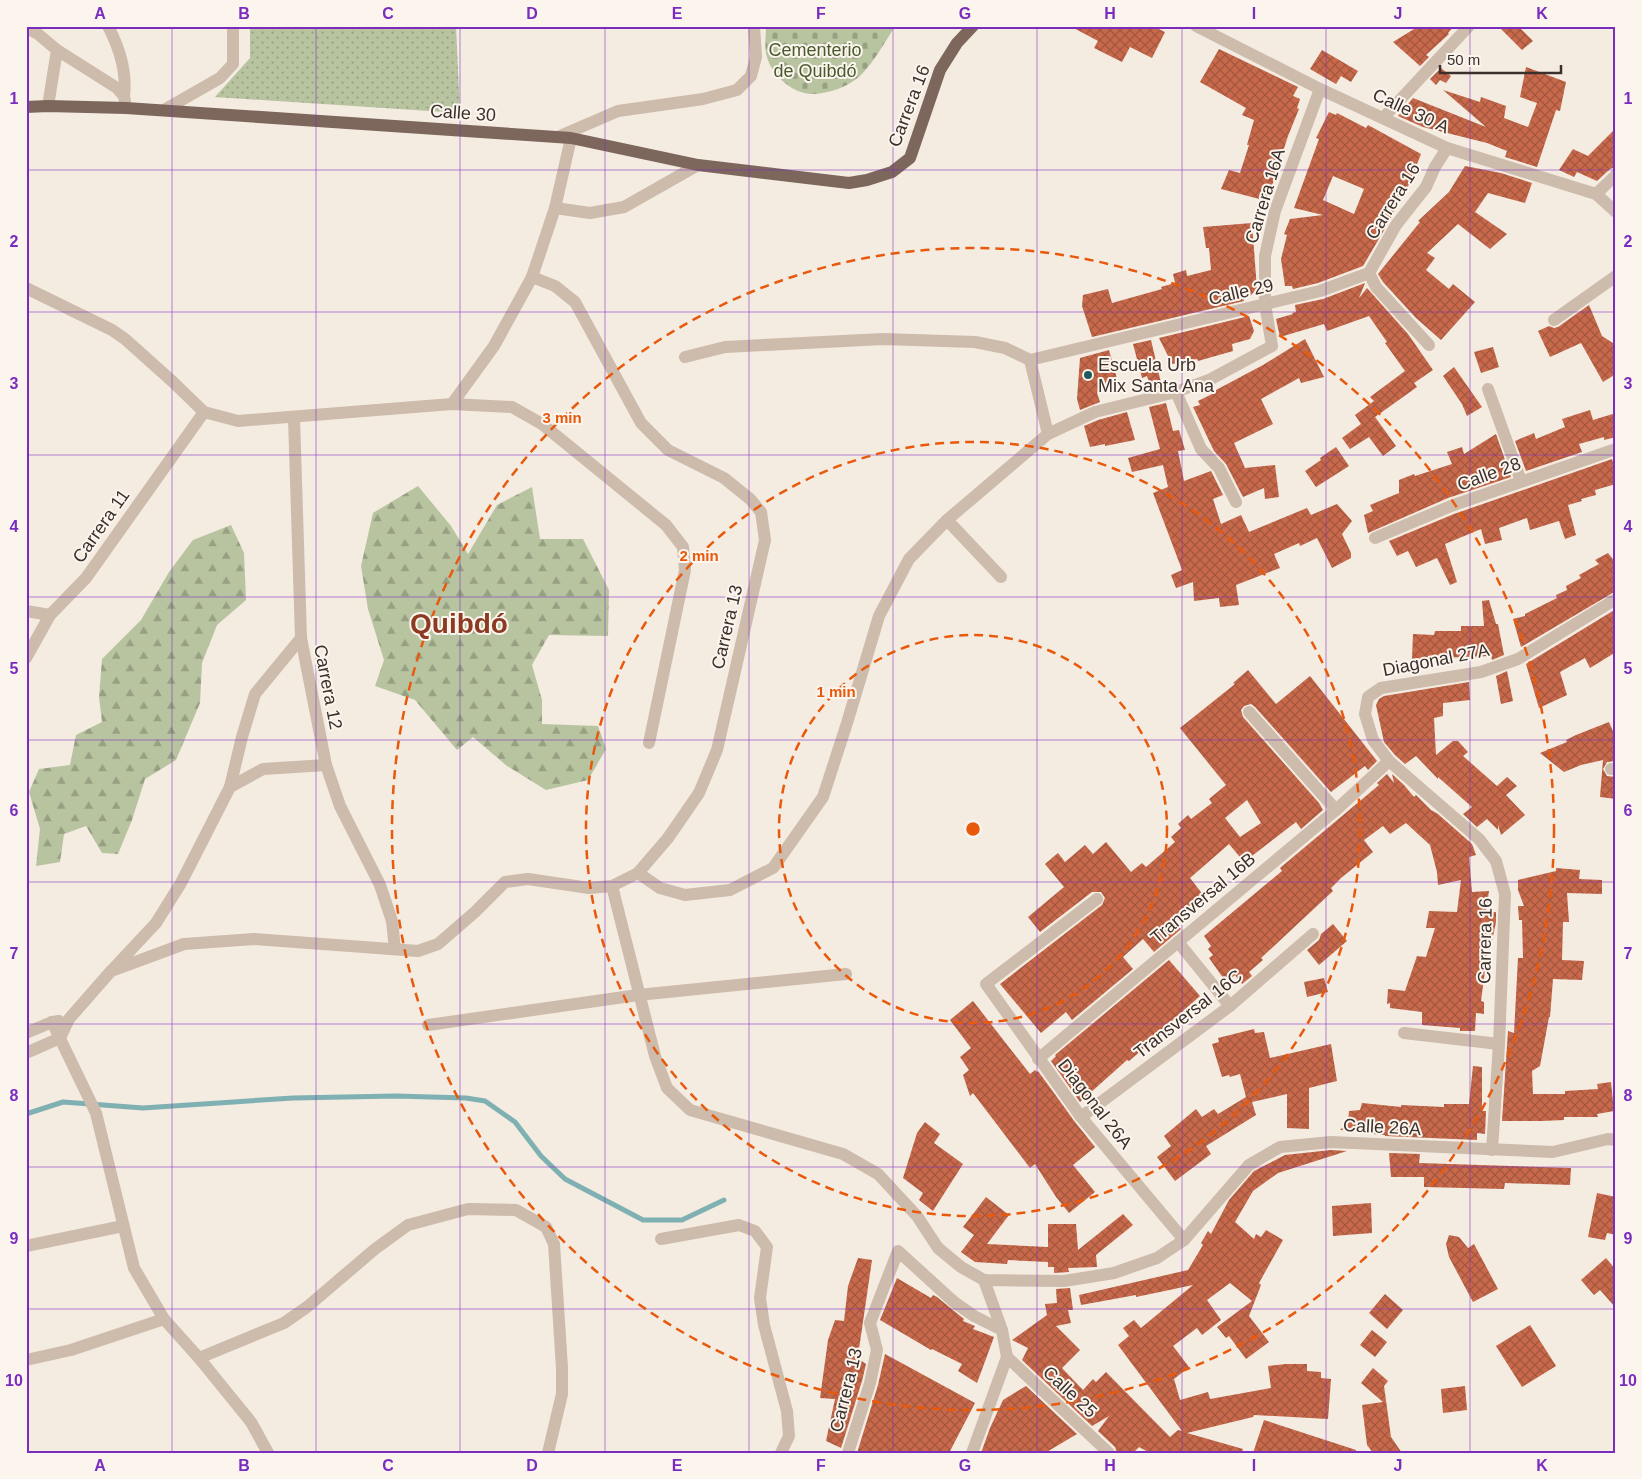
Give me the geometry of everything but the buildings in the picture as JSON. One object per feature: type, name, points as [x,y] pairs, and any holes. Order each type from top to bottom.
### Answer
[{"type":"main road","name":"Carrera 16","points":[[892,172],[910,158],[940,70],[957,43],[973,26]]},
{"type":"main road","name":"Calle 30","points":[[26,107],[125,102],[164,110],[571,138],[698,165],[849,183],[867,180],[892,172]]},
{"type":"street","points":[[108,26],[123,67],[125,102]]},
{"type":"street","points":[[164,110],[220,78],[233,64],[234,26]]},
{"type":"street","points":[[557,137],[618,111],[703,99],[737,90],[751,76],[756,57],[754,26]]},
{"type":"street","name":"Calle 30 A","points":[[1196,26],[1320,89],[1447,148],[1596,194],[1616,212]]},
{"type":"street","points":[[1383,118],[1469,26]]},
{"type":"street","points":[[26,28],[38,34],[57,50],[106,81],[125,102]]},
{"type":"street","points":[[48,106],[57,50]]},
{"type":"street","name":"Carrera 16A","points":[[1176,392],[1211,379],[1272,346],[1265,304],[1265,256],[1275,211],[1320,89]]},
{"type":"street","points":[[452,404],[494,346],[532,277],[555,208],[571,138]]},
{"type":"street","name":"Carrera 16","points":[[1369,274],[1396,225],[1426,186],[1434,167],[1447,148]]},
{"type":"street","points":[[555,208],[590,213],[624,207],[698,165]]},
{"type":"street","points":[[1596,194],[1616,175]]},
{"type":"street","points":[[1369,274],[1376,287],[1429,345]]},
{"type":"street","name":"Calle 29","points":[[1030,360],[1320,291],[1369,274]]},
{"type":"street","points":[[1554,320],[1616,276]]},
{"type":"street","name":"Carrera 13","points":[[532,277],[555,286],[575,302],[641,423],[668,450],[724,478],[750,499],[761,512],[766,540],[717,750],[699,793],[668,838],[638,873]]},
{"type":"street","points":[[26,288],[112,330],[125,339],[204,412],[238,421],[452,404],[512,408],[542,424],[666,525],[684,547],[685,570],[649,743]]},
{"type":"street","points":[[685,357],[725,347],[883,339],[975,342],[1005,348],[1030,360],[1048,434]]},
{"type":"street","points":[[1488,389],[1521,481]]},
{"type":"street","points":[[111,971],[184,944],[254,939],[418,951],[438,944],[475,912],[505,882],[528,879],[589,888],[612,886],[638,873],[660,888],[685,895],[730,890],[773,868],[822,797],[848,723],[879,616],[909,559],[947,520],[1048,434],[1095,412],[1176,392],[1201,450],[1219,468],[1236,502]]},
{"type":"street","name":"Carrera 11","points":[[26,658],[50,615],[86,578],[204,412]]},
{"type":"street","name":"Carrera 12","points":[[294,418],[301,638],[326,765],[340,806],[380,885],[392,921],[395,949]]},
{"type":"street","name":"Calle 28","points":[[1375,538],[1451,506],[1616,449]]},
{"type":"street","points":[[947,520],[1001,577]]},
{"type":"street","name":"Diagonal 27A","points":[[1368,698],[1381,688],[1481,672],[1518,660],[1616,599]]},
{"type":"street","points":[[26,611],[50,615]]},
{"type":"street","points":[[26,1054],[60,1038],[69,1019],[156,923],[181,883],[230,786],[255,694],[301,638]]},
{"type":"street","name":"Carrera 16","points":[[1368,698],[1365,714],[1373,740],[1389,761],[1479,839],[1496,862],[1505,894],[1499,1044],[1492,1150]]},
{"type":"street","points":[[1249,712],[1336,810]]},
{"type":"street","name":"Transversal 16B","points":[[1038,1059],[1336,810],[1389,761]]},
{"type":"street","points":[[230,786],[263,769],[326,765]]},
{"type":"street","points":[[612,886],[638,995],[666,1088],[690,1110],[843,1154],[878,1174],[917,1216],[938,1248],[961,1267],[984,1280],[1002,1330],[1007,1357],[972,1453]]},
{"type":"street","name":"Diagonal 26A","points":[[1097,899],[986,984],[1081,1117],[1184,1240]]},
{"type":"street","name":"Transversal 16C","points":[[1081,1117],[1230,1006],[1313,934]]},
{"type":"street","points":[[1178,942],[1230,1006]]},
{"type":"street","points":[[428,1025],[638,995],[846,974]]},
{"type":"street","points":[[26,1033],[52,1022],[69,1019]]},
{"type":"street","points":[[52,1022],[96,1113],[134,1268],[164,1319],[199,1358],[251,1422],[268,1453]]},
{"type":"street","points":[[1404,1033],[1499,1044]]},
{"type":"street","name":"Calle 26A","points":[[984,1280],[1064,1281],[1114,1273],[1158,1258],[1184,1240],[1249,1165],[1280,1147],[1331,1142],[1553,1152],[1608,1139],[1616,1140]]},
{"type":"street","points":[[199,1358],[284,1323],[307,1307],[375,1248],[408,1225],[468,1209],[516,1210],[546,1227],[554,1244],[562,1394],[548,1453]]},
{"type":"street","points":[[661,1239],[739,1225],[755,1231],[766,1247],[760,1298],[764,1325],[787,1411],[789,1436],[781,1453]]},
{"type":"street","points":[[26,1246],[123,1226]]},
{"type":"street","name":"Carrera 13","points":[[848,1453],[878,1350],[870,1323],[898,1251],[954,1302],[974,1316],[1002,1330]]},
{"type":"street","points":[[26,1360],[71,1350],[164,1319]]},
{"type":"street","name":"Calle 25","points":[[1007,1357],[1109,1453]]},
{"type":"green space","points":[[250,26],[456,26],[460,113],[215,97],[250,58]]},
{"type":"green space","name":"Cementerio de Quibdó","points":[[766,26],[895,26],[874,60],[859,77],[833,91],[811,94],[792,88],[781,80],[772,69],[765,46]]},
{"type":"green space","points":[[418,486],[451,526],[468,554],[497,505],[532,487],[540,539],[583,539],[609,590],[608,636],[549,635],[532,665],[542,700],[542,724],[598,726],[606,749],[588,780],[546,790],[507,766],[473,737],[457,750],[415,700],[375,686],[384,660],[368,609],[361,566],[373,513]]},
{"type":"green space","points":[[231,525],[244,553],[246,600],[217,625],[202,663],[200,703],[176,760],[145,779],[132,820],[118,854],[102,853],[86,826],[64,834],[60,862],[36,866],[40,829],[29,792],[39,769],[70,765],[76,735],[102,722],[99,697],[102,659],[141,620],[169,572],[193,540]]},
{"type":"waterway","points":[[26,1114],[63,1102],[143,1108],[293,1098],[396,1096],[466,1098],[485,1101],[515,1122],[541,1156],[565,1179],[643,1220],[682,1220],[724,1200]]},
{"type":"place","name":"Escuela Urb Mix Santa Ana","points":[[1088,375]]},
{"type":"district","name":"Quibdó","points":[[459,623]]}]
